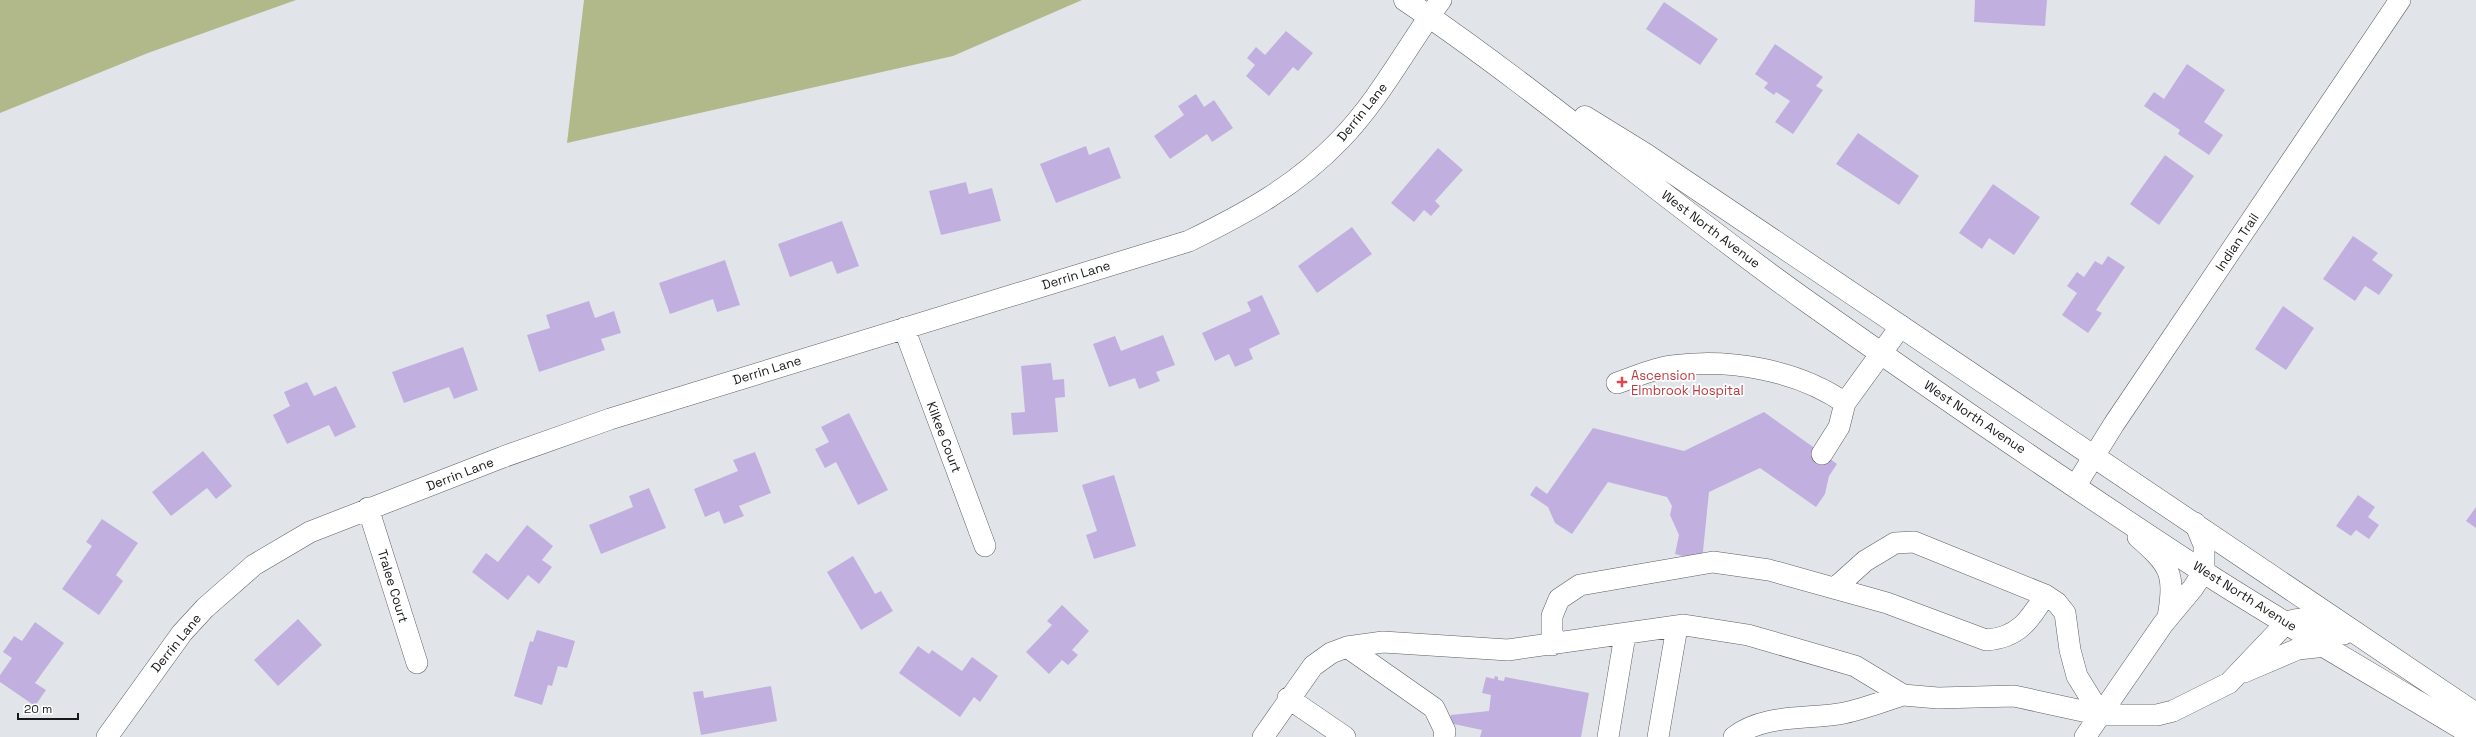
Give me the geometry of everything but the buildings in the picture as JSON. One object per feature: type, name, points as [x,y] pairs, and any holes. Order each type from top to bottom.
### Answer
[{"type":"main road","name":"West North Avenue","points":[[1405,0],[1435,8],[1497,64],[1668,197],[1804,299],[1882,354],[2204,571],[2476,737]]},
{"type":"main road","name":"West North Avenue","points":[[1497,64],[1645,154],[2195,523],[2476,714]]},
{"type":"street","name":"Indian Trail","points":[[2076,485],[2400,0]]},
{"type":"street","name":"Derrin Lane","points":[[107,737],[182,634],[205,608],[260,562],[310,532],[368,508],[610,419],[1189,241],[1245,213],[1287,187],[1340,140],[1388,79],[1435,8]]},
{"type":"street","points":[[1822,454],[1840,427],[1845,403],[1901,326]]},
{"type":"street","name":"Kilkee Court","points":[[904,328],[985,546]]},
{"type":"street","points":[[1617,383],[1672,366],[1732,365],[1780,373],[1825,389],[1845,403]]},
{"type":"street","points":[[2094,497],[2159,555],[2170,573],[2172,585],[2168,617]]},
{"type":"street","name":"Tralee Court","points":[[368,508],[417,663]]},
{"type":"street","points":[[2085,737],[2168,617],[2193,588],[2204,571],[2204,545],[2195,523]]},
{"type":"street","points":[[1835,588],[1865,561],[1895,543],[1914,542],[2045,595],[2057,603],[2065,613],[2070,650],[2077,676],[2101,715]]},
{"type":"street","points":[[1552,645],[1552,616],[1559,599],[1580,585],[1713,562],[1769,570],[1835,588],[1887,603],[1986,640],[2002,639],[2030,620],[2045,595]]},
{"type":"street","points":[[1734,737],[1742,731],[1762,723],[1845,713],[1903,695],[1938,698],[2014,696],[2101,715],[2156,715],[2173,711],[2229,683],[2240,674],[2269,639],[2287,622],[2299,618],[2314,620],[2332,627],[2452,697]]},
{"type":"street","points":[[1263,737],[1288,698],[1313,666],[1331,653],[1347,647],[1383,642],[1508,650],[1684,626],[1748,634],[1855,666],[1903,695]]},
{"type":"street","points":[[1658,737],[1678,627]]},
{"type":"street","points":[[1608,737],[1625,635]]},
{"type":"street","points":[[2240,674],[2298,649],[2326,646]]},
{"type":"street","points":[[1347,647],[1434,708],[1445,731],[1444,737]]},
{"type":"street","points":[[1288,698],[1345,737]]},
{"type":"green space","points":[[0,0],[296,0],[148,53],[0,113]]},
{"type":"green space","points":[[584,0],[1082,0],[953,56],[567,143]]},
{"type":"place","name":"Ascension Elmbrook Hospital","points":[[1622,382]]}]
